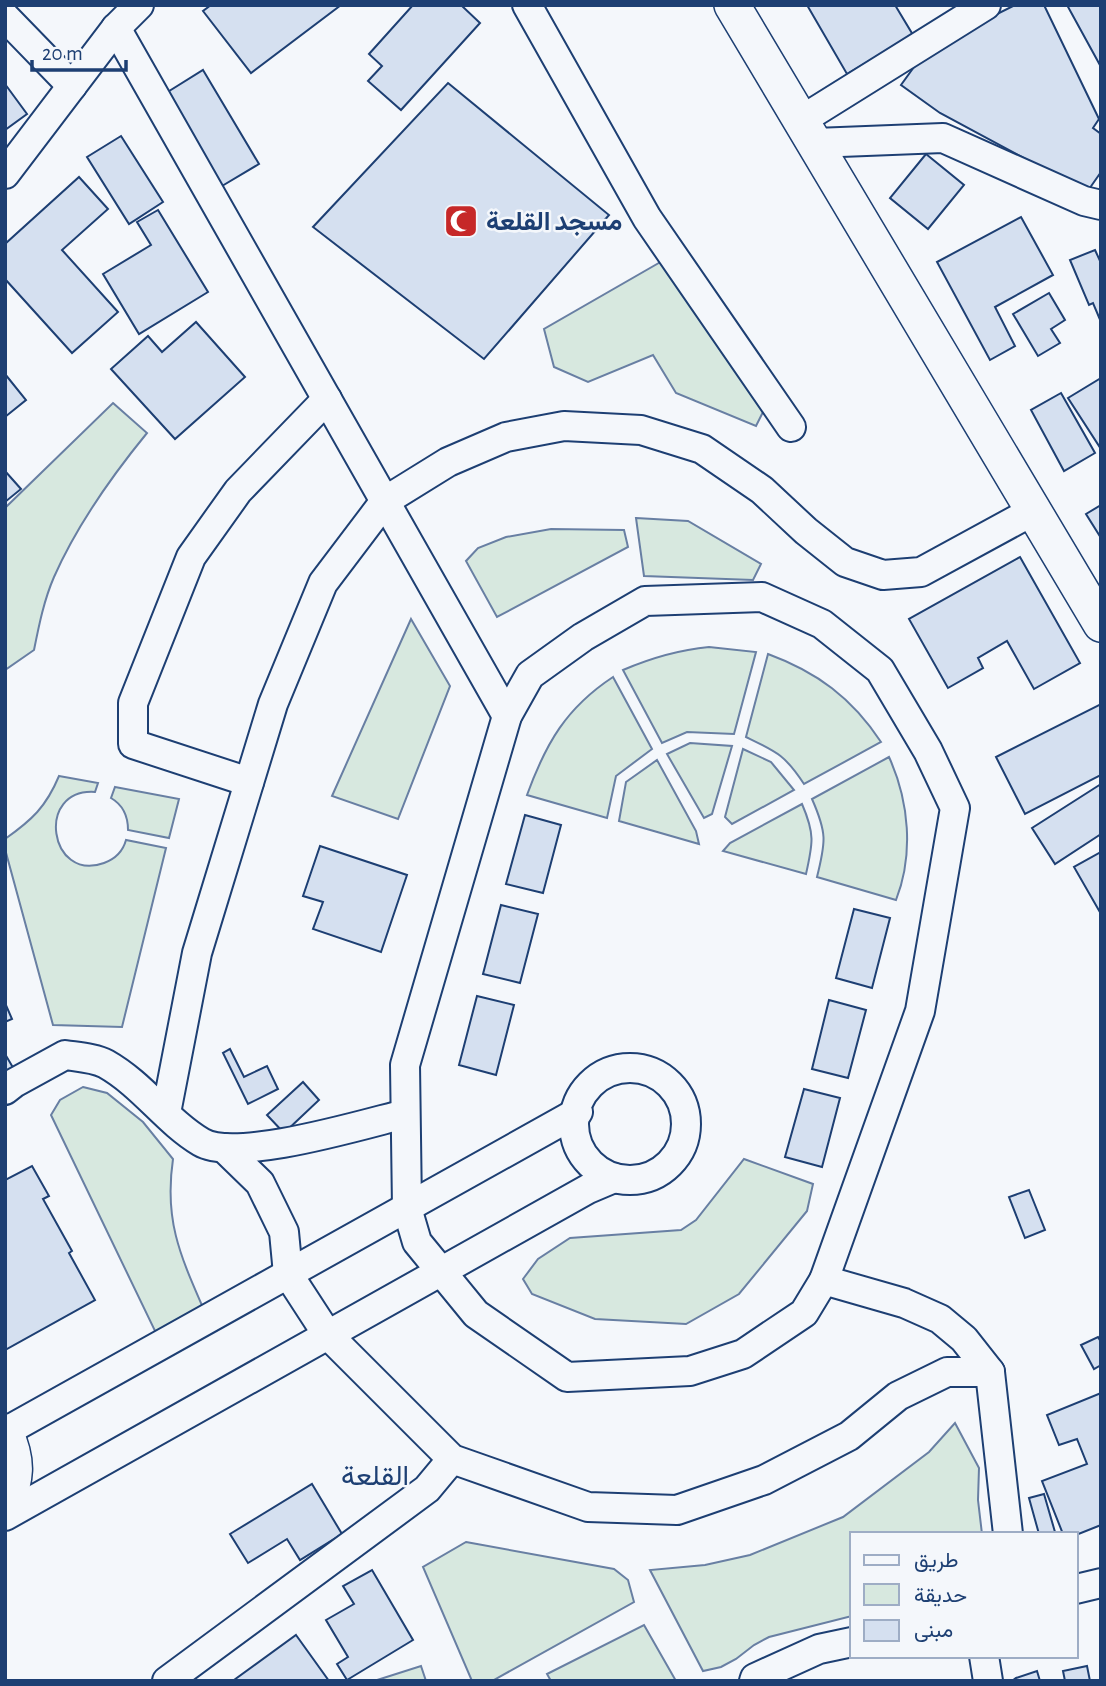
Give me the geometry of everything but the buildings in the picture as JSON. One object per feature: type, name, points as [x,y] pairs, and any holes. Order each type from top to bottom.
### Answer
[{"type":"street","points":[[5,174],[116,28],[139,5]]},
{"type":"street","points":[[527,5],[647,218],[791,427]]},
{"type":"street","points":[[732,5],[1101,624]]},
{"type":"street","points":[[808,132],[986,5]]},
{"type":"street","points":[[5,17],[72,86]]},
{"type":"street","points":[[116,28],[507,716]]},
{"type":"street","points":[[808,132],[943,138],[1084,201],[1101,205]]},
{"type":"street","points":[[249,782],[133,744],[133,703],[191,556],[238,491],[327,398]]},
{"type":"street","points":[[166,1113],[197,953],[273,704],[323,583],[385,501],[448,462],[506,437],[564,426],[640,430],[702,449],[762,490],[806,531],[845,562],[883,575],[921,572],[1033,511]]},
{"type":"street","points":[[762,597],[822,624],[880,670],[928,751],[955,808],[920,1011],[824,1280],[804,1313],[743,1354],[690,1371],[567,1377],[476,1314],[417,1242],[407,1208],[405,1114],[405,1065],[507,716],[530,675],[583,637],[645,601],[762,597]]},
{"type":"street","points":[[5,1090],[65,1055],[104,1063],[139,1086],[202,1143],[224,1148],[285,1143],[405,1114]]},
{"type":"street","points":[[616,1069],[651,1072],[668,1083],[678,1094],[685,1116],[684,1138],[676,1156],[667,1165],[641,1179],[614,1178],[598,1171],[585,1160],[578,1149],[572,1126],[585,1088],[616,1069]]},
{"type":"street","points":[[5,1508],[15,1483],[13,1449],[5,1432],[578,1112]]},
{"type":"street","points":[[224,1148],[260,1182],[284,1232],[288,1274],[327,1334],[452,1459],[588,1507],[677,1510],[764,1480],[849,1436],[898,1396],[947,1372],[990,1372]]},
{"type":"street","points":[[5,1516],[441,1270],[588,1189],[614,1178]]},
{"type":"street","points":[[824,1280],[904,1303],[940,1319],[964,1339],[990,1372],[1008,1532]]},
{"type":"street","points":[[167,1681],[427,1489],[452,1459]]},
{"type":"street","points":[[1078,1589],[1101,1583]]},
{"type":"street","points":[[754,1681],[755,1678],[819,1649],[850,1642]]},
{"type":"street","points":[[984,1658],[988,1681]]},
{"type":"green space","points":[[664,260],[768,402],[756,426],[676,393],[653,355],[588,382],[554,367],[544,329]]},
{"type":"green space","points":[[113,403],[147,433],[96,502],[63,558],[47,595],[34,650],[5,670],[5,508]]},
{"type":"green space","points":[[636,518],[688,521],[761,564],[753,580],[644,576]]},
{"type":"green space","points":[[551,529],[624,530],[628,547],[497,617],[466,561],[478,548],[506,537]]},
{"type":"green space","points":[[411,619],[450,686],[398,819],[332,796]]},
{"type":"green space","points":[[709,647],[756,652],[734,734],[687,732],[662,743],[623,670],[665,655]]},
{"type":"green space","points":[[768,654],[802,669],[832,688],[858,712],[881,742],[804,784],[780,755],[746,737]]},
{"type":"green space","points":[[613,677],[652,749],[616,776],[607,818],[527,795],[550,743],[570,714]]},
{"type":"green space","points":[[690,743],[732,746],[712,814],[704,818],[667,754]]},
{"type":"green space","points":[[743,749],[771,762],[794,790],[732,824],[725,817]]},
{"type":"green space","points":[[889,757],[901,791],[907,828],[905,864],[896,900],[817,877],[824,837],[812,799]]},
{"type":"green space","points":[[657,760],[696,831],[699,844],[619,821],[626,782]]},
{"type":"green space","points":[[59,776],[98,783],[95,792],[76,795],[63,804],[57,818],[56,834],[61,848],[71,860],[85,866],[104,863],[118,854],[126,840],[166,848],[122,1027],[53,1025],[5,849],[5,839],[37,812]]},
{"type":"green space","points":[[115,787],[179,799],[169,838],[128,830],[124,812],[111,798]]},
{"type":"green space","points":[[802,804],[811,839],[806,874],[723,851],[730,843]]},
{"type":"green space","points":[[83,1087],[107,1093],[143,1122],[173,1159],[171,1201],[176,1237],[204,1310],[156,1333],[51,1115],[60,1100]]},
{"type":"green space","points":[[744,1159],[813,1184],[807,1211],[739,1294],[686,1324],[595,1319],[532,1294],[523,1279],[538,1259],[570,1238],[681,1230],[696,1220]]},
{"type":"green space","points":[[955,1423],[979,1468],[978,1500],[982,1532],[850,1532],[850,1617],[769,1637],[721,1667],[703,1671],[650,1570],[705,1565],[750,1555],[843,1517],[929,1452]]},
{"type":"green space","points":[[466,1542],[614,1569],[628,1580],[634,1602],[492,1681],[472,1681],[423,1567]]},
{"type":"green space","points":[[644,1625],[676,1681],[551,1681],[547,1674]]},
{"type":"green space","points":[[421,1666],[426,1681],[374,1681]]},
{"type":"place","name":"مسجد القلعة","points":[[461,221]]},
{"type":"district","name":"القلعة","points":[[375,1475]]}]
